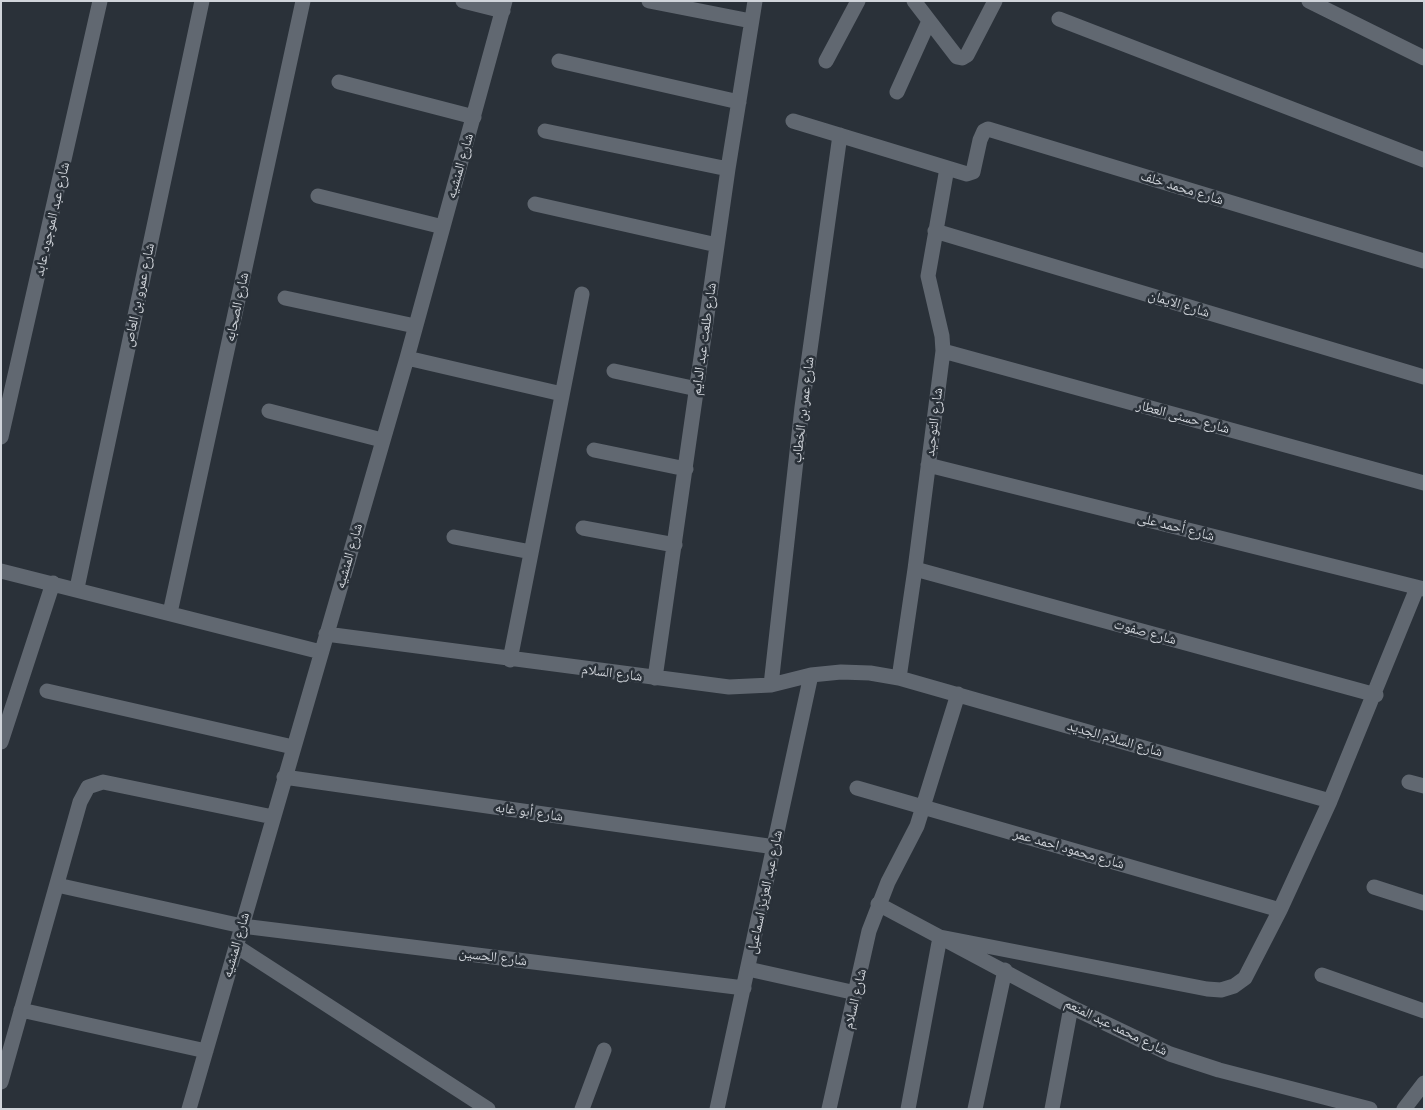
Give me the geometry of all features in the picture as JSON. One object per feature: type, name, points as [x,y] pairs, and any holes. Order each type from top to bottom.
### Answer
[{"type":"street","name":"شارع عبد الموجود عابد","points":[[1,437],[100,1]]},
{"type":"street","name":"شارع عمرو بن العاص","points":[[77,588],[202,1]]},
{"type":"street","name":"شارع الصحابه","points":[[170,612],[304,1]]},
{"type":"street","points":[[462,1],[504,6]]},
{"type":"street","points":[[649,1],[752,21]]},
{"type":"street","name":"شارع طلعت عبد الدايم","points":[[655,678],[728,169],[755,1]]},
{"type":"street","points":[[826,61],[858,1]]},
{"type":"street","points":[[914,1],[957,57],[964,57],[970,49],[995,1]]},
{"type":"street","points":[[1309,1],[1424,58]]},
{"type":"street","name":"شارع المنشيه","points":[[189,1109],[407,358],[504,6]]},
{"type":"street","points":[[1059,19],[1424,160]]},
{"type":"street","points":[[897,92],[929,21]]},
{"type":"street","points":[[558,61],[739,102]]},
{"type":"street","points":[[339,82],[474,117]]},
{"type":"street","points":[[793,121],[947,168]]},
{"type":"street","name":"شارع محمد خلف","points":[[947,168],[972,173],[984,131],[988,129],[1424,261]]},
{"type":"street","points":[[545,131],[728,169]]},
{"type":"street","name":"شارع عمر بن الخطاب","points":[[771,685],[802,407],[840,135]]},
{"type":"street","name":"شارع التوحيد","points":[[899,678],[943,351],[942,336],[928,276],[947,168]]},
{"type":"street","points":[[318,196],[443,227]]},
{"type":"street","points":[[535,204],[717,245]]},
{"type":"street","name":"شارع الايمان","points":[[935,231],[1424,377]]},
{"type":"street","points":[[510,660],[582,294]]},
{"type":"street","points":[[285,298],[415,326]]},
{"type":"street","name":"شارع حسنى العطار","points":[[943,351],[1424,484]]},
{"type":"street","points":[[407,358],[562,394]]},
{"type":"street","points":[[614,371],[697,389]]},
{"type":"street","points":[[269,411],[382,440]]},
{"type":"street","points":[[594,450],[686,469]]},
{"type":"street","name":"شارع أحمد على","points":[[928,465],[1421,589]]},
{"type":"street","points":[[583,528],[675,544]]},
{"type":"street","points":[[454,537],[531,552]]},
{"type":"street","name":"شارع صفوت","points":[[915,569],[1376,695]]},
{"type":"street","points":[[1,571],[77,588],[321,652]]},
{"type":"street","points":[[1,742],[54,583]]},
{"type":"street","points":[[908,1109],[940,936],[1207,990],[1221,990],[1234,986],[1245,978],[1253,966],[1280,910],[1330,801],[1421,589]]},
{"type":"street","name":"شارع السلام","points":[[326,634],[510,660],[729,687],[771,685],[811,676],[860,673],[899,678]]},
{"type":"street","name":"شارع عبد العزيز اسماعيل","points":[[717,1109],[811,676]]},
{"type":"street","name":"شارع السلام الجديد","points":[[899,678],[1330,801]]},
{"type":"street","points":[[47,691],[293,746]]},
{"type":"street","name":"شارع السلام","points":[[829,1109],[869,931],[878,904],[917,826],[958,694]]},
{"type":"street","name":"شارع أبو غابه","points":[[284,777],[774,847]]},
{"type":"street","points":[[1,1082],[80,802],[88,787],[104,782],[273,817]]},
{"type":"street","points":[[1409,782],[1424,786]]},
{"type":"street","name":"شارع محمود احمد عمر","points":[[857,788],[1280,910]]},
{"type":"street","name":"شارع الحسين","points":[[57,885],[242,926],[744,988]]},
{"type":"street","points":[[1374,887],[1424,903]]},
{"type":"street","name":"شارع محمد عبد المنعم","points":[[878,904],[1005,970],[1071,1007],[1124,1033],[1194,1062],[1370,1109]]},
{"type":"street","points":[[236,946],[488,1109]]},
{"type":"street","points":[[748,969],[856,993]]},
{"type":"street","points":[[975,1109],[1005,970]]},
{"type":"street","points":[[1322,975],[1424,1011]]},
{"type":"street","points":[[1052,1109],[1071,1007]]},
{"type":"street","points":[[21,1010],[206,1051]]},
{"type":"street","points":[[582,1109],[604,1050]]},
{"type":"street","points":[[1404,1109],[1424,1083]]}]
